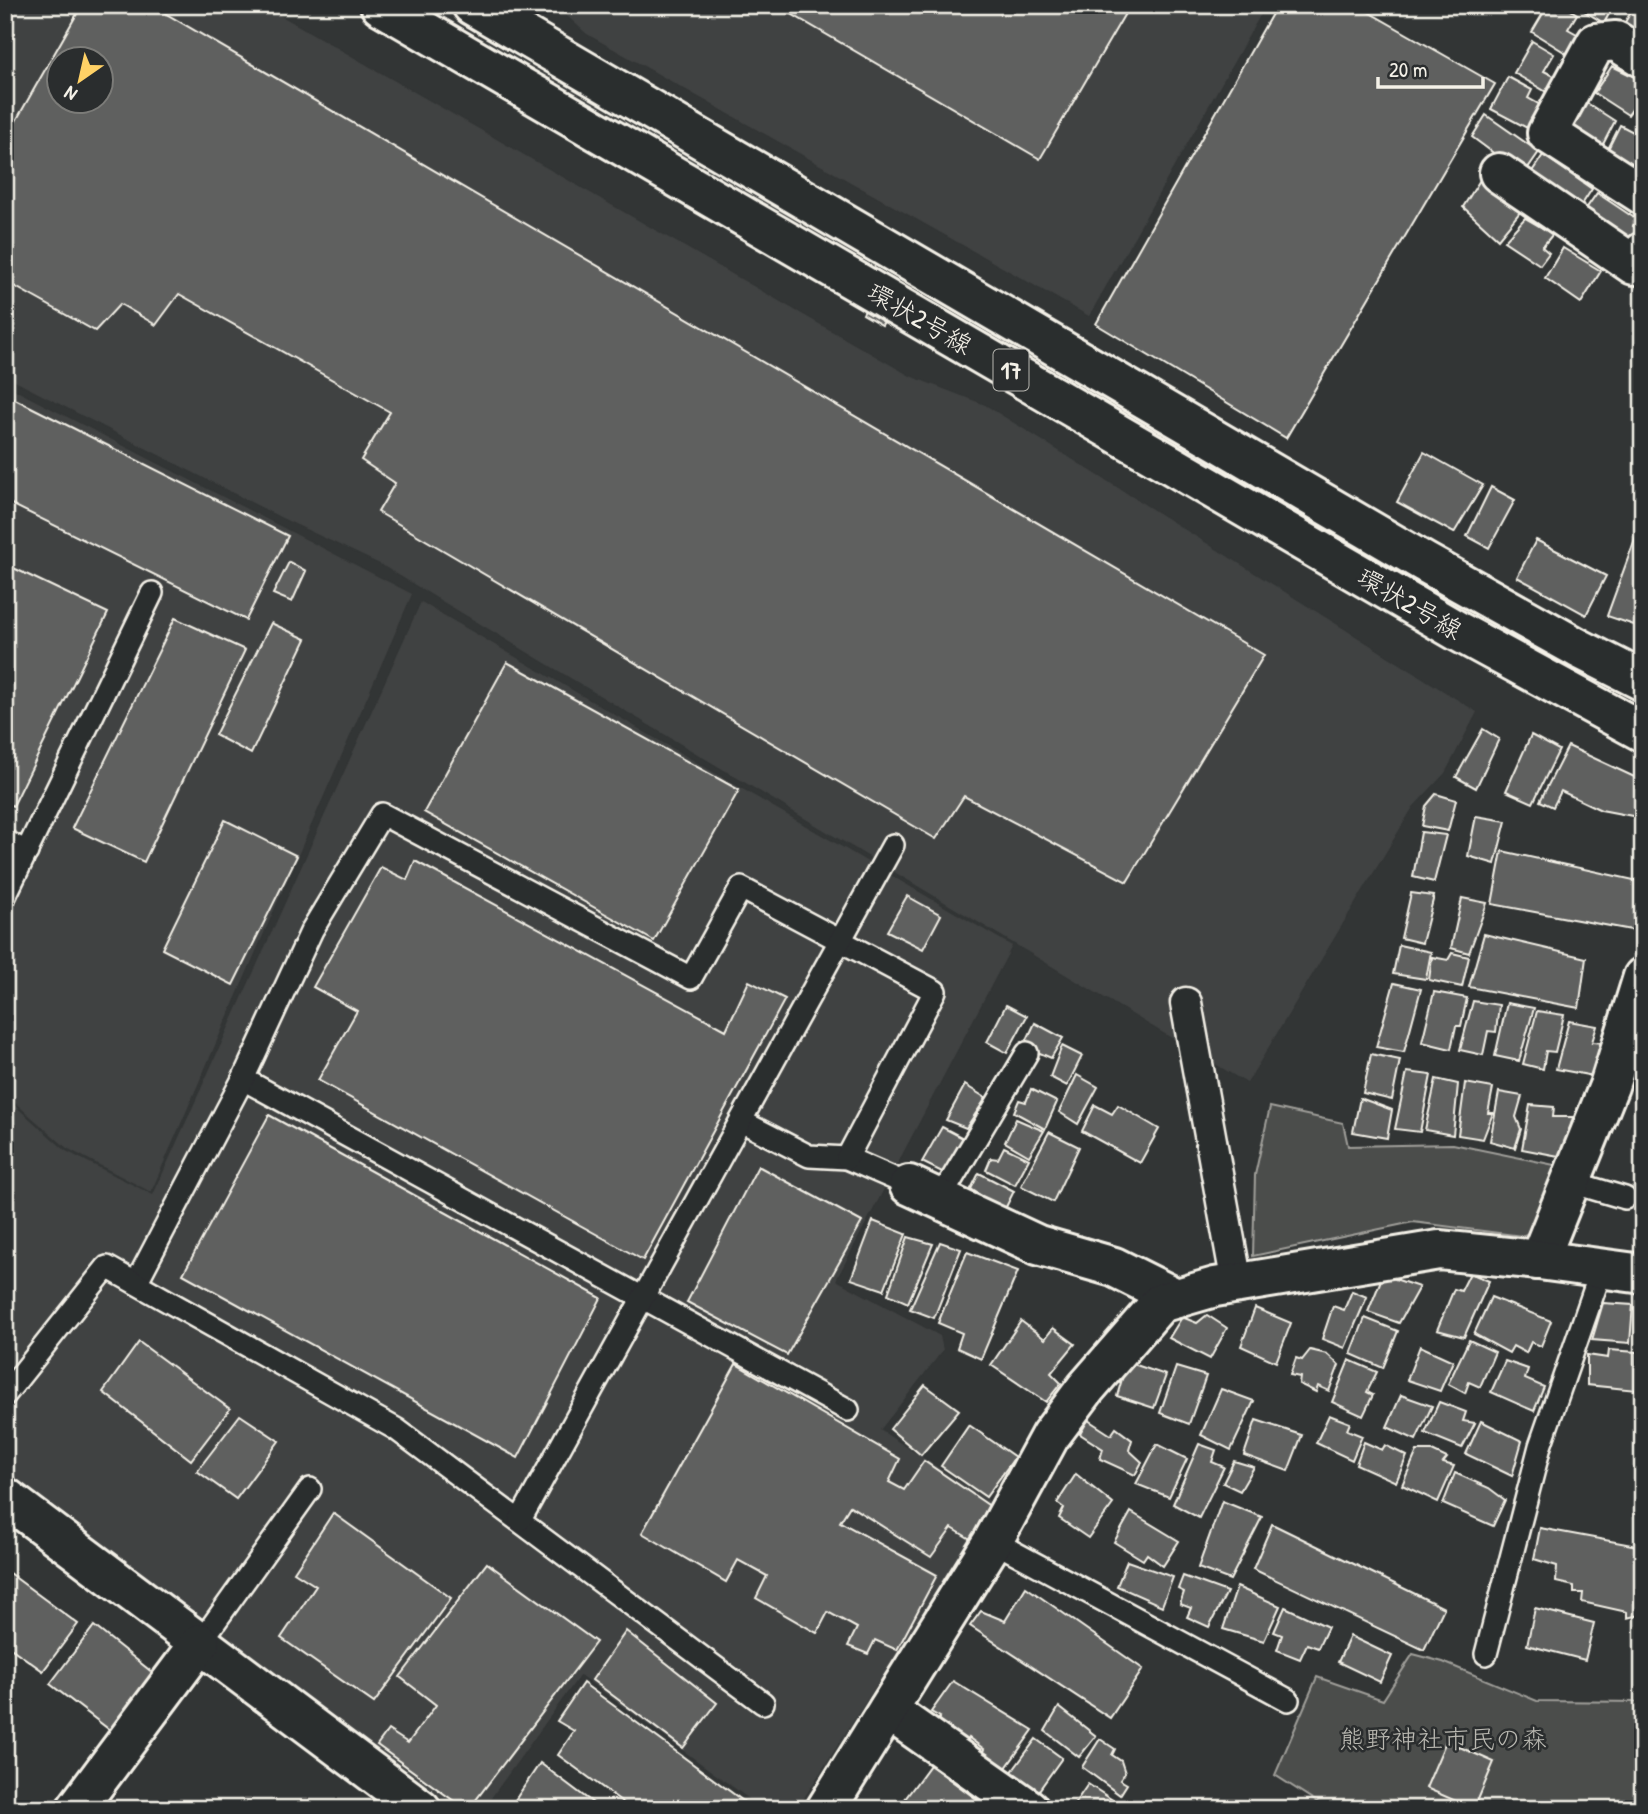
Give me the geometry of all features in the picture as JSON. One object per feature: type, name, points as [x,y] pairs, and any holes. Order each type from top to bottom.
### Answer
[{"type":"street","name":"環状2号線","points":[[380,5],[1459,632],[1643,732]]},
{"type":"street","name":"環状2号線","points":[[471,5],[1424,562],[1643,681]]},
{"type":"street","points":[[1643,58],[1616,41],[1596,43],[1547,133],[1643,195]]},
{"type":"street","points":[[1499,173],[1634,265],[1643,252]]},
{"type":"street","points":[[1539,1260],[1609,1086],[1643,977]]},
{"type":"street","points":[[1186,1003],[1237,1283]]},
{"type":"street","points":[[924,1192],[1038,1245],[1114,1266],[1176,1298]]},
{"type":"street","points":[[826,1809],[993,1541],[1050,1436],[1086,1388],[1160,1303],[1237,1283],[1439,1250],[1643,1274]]},
{"type":"street","points":[[5,1497],[421,1809]]},
{"type":"street","points":[[76,1809],[200,1643]]},
{"type":"street","points":[[888,1710],[1028,1809]]},
{"type":"lane","points":[[5,896],[152,593]]},
{"type":"lane","points":[[136,1283],[243,1079],[312,930],[382,814],[691,978],[741,888],[935,991],[847,1158]]},
{"type":"lane","points":[[5,841],[27,852]]},
{"type":"lane","points":[[520,1520],[892,845]]},
{"type":"lane","points":[[741,1121],[808,1156],[847,1158],[924,1192],[1027,1053]]},
{"type":"lane","points":[[243,1079],[848,1410]]},
{"type":"lane","points":[[1571,1182],[1625,1198]]},
{"type":"lane","points":[[5,1395],[107,1267],[397,1429],[763,1703]]},
{"type":"lane","points":[[1486,1654],[1540,1446],[1602,1268]]},
{"type":"lane","points":[[200,1643],[310,1489]]},
{"type":"lane","points":[[993,1541],[1288,1700]]},
{"type":"shaded area","points":[[5,5],[262,5],[910,376],[985,405],[1477,712],[1445,773],[1413,807],[1247,1083],[380,564],[280,517],[5,376]]},
{"type":"shaded area","points":[[555,5],[1266,5],[1089,316],[587,34]]},
{"type":"shaded area","points":[[5,385],[412,594],[151,1192],[67,1148],[5,1094]]},
{"type":"shaded area","points":[[421,602],[1012,946],[836,1280],[940,1336],[943,1350],[880,1430],[999,1507],[896,1678],[879,1681],[797,1809],[763,1809],[580,1675],[483,1809],[448,1809],[5,1472],[5,1097],[66,1151],[153,1195]]},
{"type":"green space","points":[[1270,1107],[1343,1123],[1348,1146],[1453,1144],[1559,1166],[1533,1231],[1522,1236],[1413,1222],[1253,1256],[1255,1175]]},
{"type":"green space","name":"熊野神社市民の森","points":[[1413,1654],[1443,1662],[1537,1701],[1643,1702],[1643,1809],[1328,1809],[1275,1775],[1317,1677],[1383,1700]]},
{"type":"building","points":[[82,5],[151,5],[1264,655],[1127,882],[964,796],[936,839],[378,512],[395,483],[361,460],[390,412],[179,294],[156,325],[120,304],[95,331],[5,281],[5,140],[46,68],[46,116],[116,116],[116,46],[59,46]]},
{"type":"building","points":[[776,5],[1130,5],[1040,159]]},
{"type":"building","points":[[1277,5],[1356,5],[1495,84],[1286,438],[1096,324]]},
{"type":"building","points":[[1548,5],[1563,5],[1577,14],[1568,29],[1584,38],[1574,58],[1532,32]]},
{"type":"building","points":[[1574,5],[1614,5],[1604,23]]},
{"type":"building","points":[[1635,5],[1643,5],[1643,40],[1621,29]]},
{"type":"building","points":[[1532,41],[1554,54],[1544,71],[1558,78],[1550,94],[1514,73]]},
{"type":"building","points":[[1612,66],[1643,81],[1643,94],[1628,115],[1594,93]]},
{"type":"building","points":[[1508,77],[1532,90],[1528,98],[1544,107],[1529,129],[1491,109]]},
{"type":"building","points":[[1587,103],[1615,121],[1599,152],[1568,134]]},
{"type":"building","points":[[1643,109],[1643,128],[1634,123]]},
{"type":"building","points":[[1486,115],[1539,152],[1523,175],[1472,137]]},
{"type":"building","points":[[1620,125],[1643,137],[1643,154],[1634,172],[1605,155]]},
{"type":"building","points":[[1543,155],[1592,189],[1577,212],[1527,179]]},
{"type":"building","points":[[1480,180],[1521,211],[1498,239],[1463,207]]},
{"type":"building","points":[[1597,193],[1636,219],[1633,226],[1640,230],[1626,248],[1581,216]]},
{"type":"building","points":[[1525,218],[1553,234],[1542,247],[1549,253],[1540,265],[1504,241]]},
{"type":"building","points":[[1563,248],[1601,271],[1581,303],[1545,278]]},
{"type":"building","points":[[868,304],[887,316],[882,325],[863,314]]},
{"type":"building","points":[[11,397],[288,536],[246,620],[5,501],[5,411]]},
{"type":"building","points":[[1424,452],[1483,485],[1454,533],[1397,502]]},
{"type":"building","points":[[1491,487],[1515,500],[1489,548],[1467,536]]},
{"type":"building","points":[[1643,517],[1643,628],[1607,616]]},
{"type":"building","points":[[1536,540],[1606,576],[1586,615],[1517,577]]},
{"type":"building","points":[[289,562],[306,571],[292,602],[273,594]]},
{"type":"building","points":[[5,564],[108,613],[13,806],[5,803]]},
{"type":"building","points":[[175,618],[245,650],[144,862],[72,828]]},
{"type":"building","points":[[271,623],[306,639],[251,754],[215,735]]},
{"type":"building","points":[[507,662],[739,790],[654,941],[424,812]]},
{"type":"building","points":[[1483,729],[1499,739],[1476,788],[1456,777]]},
{"type":"building","points":[[1531,735],[1559,750],[1533,803],[1506,791]]},
{"type":"building","points":[[1568,746],[1643,781],[1643,818],[1601,810],[1561,791],[1553,807],[1540,801]]},
{"type":"building","points":[[1436,794],[1456,800],[1448,831],[1422,826],[1426,806]]},
{"type":"building","points":[[1476,816],[1506,821],[1495,864],[1468,856]]},
{"type":"building","points":[[225,820],[297,856],[233,985],[162,949]]},
{"type":"building","points":[[1421,832],[1446,835],[1434,882],[1413,877]]},
{"type":"building","points":[[1502,851],[1643,882],[1643,908],[1637,931],[1492,904]]},
{"type":"building","points":[[415,861],[726,1030],[749,981],[785,999],[643,1260],[318,1080],[357,1011],[313,987],[381,867],[407,880]]},
{"type":"building","points":[[1411,893],[1434,896],[1422,943],[1401,938]]},
{"type":"building","points":[[907,896],[941,915],[923,949],[887,931]]},
{"type":"building","points":[[1462,898],[1487,903],[1469,953],[1451,948]]},
{"type":"building","points":[[1484,934],[1586,958],[1579,1008],[1469,987]]},
{"type":"building","points":[[1399,945],[1431,952],[1426,979],[1393,974]]},
{"type":"building","points":[[1452,953],[1469,957],[1462,987],[1429,980],[1432,957],[1448,960]]},
{"type":"building","points":[[1394,983],[1421,989],[1404,1052],[1376,1047]]},
{"type":"building","points":[[1434,992],[1467,998],[1461,1026],[1456,1026],[1451,1049],[1422,1042]]},
{"type":"building","points":[[1473,1001],[1499,1005],[1496,1032],[1488,1031],[1483,1055],[1460,1050]]},
{"type":"building","points":[[1507,1003],[1534,1008],[1519,1061],[1495,1056]]},
{"type":"building","points":[[1006,1005],[1027,1016],[1007,1053],[987,1042]]},
{"type":"building","points":[[1537,1011],[1564,1015],[1555,1052],[1546,1051],[1543,1069],[1523,1064]]},
{"type":"building","points":[[1569,1021],[1597,1026],[1592,1042],[1608,1043],[1599,1077],[1556,1069]]},
{"type":"building","points":[[1035,1023],[1063,1038],[1051,1058],[1024,1046]]},
{"type":"building","points":[[1062,1046],[1082,1056],[1067,1086],[1050,1077]]},
{"type":"building","points":[[1371,1054],[1400,1060],[1392,1100],[1363,1093]]},
{"type":"building","points":[[1407,1072],[1431,1075],[1420,1132],[1395,1129]]},
{"type":"building","points":[[1077,1075],[1098,1087],[1078,1124],[1059,1112]]},
{"type":"building","points":[[1436,1079],[1458,1084],[1453,1135],[1425,1130]]},
{"type":"building","points":[[1465,1083],[1493,1088],[1488,1113],[1493,1113],[1483,1139],[1458,1135]]},
{"type":"building","points":[[965,1085],[986,1098],[966,1128],[946,1120]]},
{"type":"building","points":[[1031,1089],[1057,1102],[1045,1129],[1014,1112],[1019,1100],[1026,1102]]},
{"type":"building","points":[[1499,1092],[1522,1096],[1516,1117],[1521,1129],[1515,1148],[1490,1141]]},
{"type":"building","points":[[1360,1098],[1392,1110],[1387,1138],[1353,1132]]},
{"type":"building","points":[[1095,1105],[1112,1114],[1118,1105],[1159,1129],[1140,1163],[1082,1131]]},
{"type":"building","points":[[1530,1105],[1554,1107],[1553,1117],[1573,1117],[1564,1157],[1522,1149]]},
{"type":"building","points":[[269,1115],[601,1298],[518,1458],[183,1274]]},
{"type":"building","points":[[1016,1119],[1044,1131],[1029,1156],[1005,1142]]},
{"type":"building","points":[[942,1127],[965,1139],[944,1173],[922,1162]]},
{"type":"building","points":[[1049,1132],[1079,1147],[1053,1202],[1021,1186]]},
{"type":"building","points":[[1004,1147],[1029,1159],[1015,1185],[986,1170],[991,1158],[998,1159]]},
{"type":"building","points":[[758,1166],[862,1222],[787,1355],[687,1302]]},
{"type":"building","points":[[979,1173],[1014,1191],[1003,1213],[978,1202],[980,1195],[971,1189]]},
{"type":"building","points":[[873,1221],[906,1234],[884,1290],[851,1279]]},
{"type":"building","points":[[908,1237],[933,1244],[908,1303],[888,1294]]},
{"type":"building","points":[[940,1242],[961,1249],[934,1318],[910,1309]]},
{"type":"building","points":[[967,1252],[1018,1271],[981,1359],[957,1348],[962,1333],[938,1323]]},
{"type":"building","points":[[1470,1273],[1489,1281],[1464,1337],[1437,1330],[1454,1289],[1461,1291]]},
{"type":"building","points":[[1383,1275],[1419,1287],[1399,1323],[1368,1312]]},
{"type":"building","points":[[1352,1291],[1367,1297],[1345,1348],[1322,1339],[1333,1306],[1344,1310]]},
{"type":"building","points":[[1491,1297],[1551,1321],[1541,1346],[1531,1342],[1526,1353],[1513,1346],[1509,1353],[1474,1334]]},
{"type":"building","points":[[1603,1303],[1633,1305],[1630,1343],[1592,1340]]},
{"type":"building","points":[[1255,1308],[1291,1323],[1276,1362],[1241,1346]]},
{"type":"building","points":[[1207,1315],[1227,1328],[1210,1359],[1169,1338],[1182,1317],[1197,1323]]},
{"type":"building","points":[[1365,1318],[1398,1331],[1383,1368],[1351,1354]]},
{"type":"building","points":[[1021,1321],[1045,1339],[1053,1328],[1075,1344],[1051,1373],[1061,1383],[1046,1402],[991,1365]]},
{"type":"building","points":[[1469,1340],[1495,1352],[1480,1387],[1469,1382],[1465,1393],[1448,1384]]},
{"type":"building","points":[[139,1342],[230,1409],[191,1460],[103,1392]]},
{"type":"building","points":[[1420,1346],[1453,1361],[1440,1391],[1407,1380]]},
{"type":"building","points":[[1310,1350],[1327,1354],[1339,1365],[1329,1391],[1318,1386],[1316,1392],[1299,1384],[1300,1377],[1290,1375],[1296,1358],[1302,1360]]},
{"type":"building","points":[[1609,1350],[1637,1352],[1636,1390],[1587,1385],[1587,1355],[1608,1358]]},
{"type":"building","points":[[1349,1360],[1377,1372],[1367,1392],[1373,1395],[1363,1416],[1332,1402]]},
{"type":"building","points":[[1505,1361],[1528,1369],[1525,1379],[1544,1387],[1534,1411],[1491,1392]]},
{"type":"building","points":[[1127,1362],[1166,1375],[1154,1408],[1117,1396]]},
{"type":"building","points":[[736,1364],[900,1459],[889,1482],[904,1490],[924,1461],[994,1509],[972,1540],[952,1528],[931,1557],[850,1506],[840,1522],[937,1575],[897,1650],[875,1640],[868,1654],[848,1646],[857,1628],[828,1612],[817,1633],[756,1598],[767,1576],[738,1560],[726,1582],[642,1533]]},
{"type":"building","points":[[1176,1367],[1206,1376],[1189,1424],[1160,1413]]},
{"type":"building","points":[[925,1385],[959,1410],[921,1455],[890,1429]]},
{"type":"building","points":[[1221,1389],[1254,1401],[1231,1450],[1201,1435]]},
{"type":"building","points":[[1401,1395],[1432,1406],[1416,1440],[1387,1427]]},
{"type":"building","points":[[1439,1402],[1466,1412],[1463,1421],[1475,1423],[1462,1448],[1425,1433]]},
{"type":"building","points":[[240,1415],[279,1441],[236,1499],[197,1471]]},
{"type":"building","points":[[1329,1415],[1350,1423],[1347,1430],[1362,1436],[1352,1460],[1316,1443]]},
{"type":"building","points":[[1088,1420],[1111,1435],[1116,1428],[1132,1440],[1129,1450],[1142,1462],[1135,1475],[1100,1459],[1103,1449],[1080,1434]]},
{"type":"building","points":[[1256,1420],[1302,1435],[1288,1471],[1244,1455]]},
{"type":"building","points":[[1481,1421],[1522,1441],[1512,1476],[1466,1454]]},
{"type":"building","points":[[969,1425],[1015,1457],[986,1497],[941,1466]]},
{"type":"building","points":[[1364,1442],[1382,1450],[1385,1445],[1407,1456],[1396,1482],[1356,1464]]},
{"type":"building","points":[[1157,1444],[1187,1459],[1169,1497],[1136,1484]]},
{"type":"building","points":[[1199,1444],[1216,1450],[1212,1462],[1224,1467],[1199,1518],[1173,1504]]},
{"type":"building","points":[[1417,1451],[1432,1451],[1447,1458],[1443,1463],[1454,1466],[1438,1502],[1402,1485]]},
{"type":"building","points":[[1234,1461],[1254,1467],[1240,1491],[1223,1483]]},
{"type":"building","points":[[1455,1473],[1489,1488],[1505,1500],[1493,1526],[1443,1504]]},
{"type":"building","points":[[1076,1474],[1113,1504],[1088,1538],[1059,1518],[1064,1508],[1057,1503]]},
{"type":"building","points":[[1222,1501],[1262,1517],[1230,1580],[1198,1568]]},
{"type":"building","points":[[1131,1512],[1179,1541],[1163,1566],[1147,1554],[1143,1560],[1114,1542]]},
{"type":"building","points":[[333,1513],[451,1598],[374,1703],[281,1638],[316,1586],[294,1572]]},
{"type":"building","points":[[1272,1524],[1444,1608],[1424,1650],[1253,1569]]},
{"type":"building","points":[[1540,1528],[1643,1547],[1643,1614],[1627,1618],[1627,1612],[1582,1602],[1583,1593],[1574,1593],[1574,1586],[1556,1582],[1557,1566],[1534,1559]]},
{"type":"building","points":[[1127,1561],[1173,1577],[1162,1606],[1117,1586]]},
{"type":"building","points":[[487,1563],[596,1642],[469,1809],[465,1809],[377,1745],[388,1730],[408,1743],[436,1705],[400,1677]]},
{"type":"building","points":[[5,1570],[78,1624],[43,1671],[5,1644]]},
{"type":"building","points":[[1183,1576],[1227,1592],[1209,1627],[1187,1617],[1191,1608],[1180,1604],[1184,1592],[1178,1589]]},
{"type":"building","points":[[1026,1587],[1143,1669],[1110,1718],[970,1626],[981,1611],[1005,1621]]},
{"type":"building","points":[[1237,1587],[1280,1606],[1264,1641],[1223,1629]]},
{"type":"building","points":[[1285,1607],[1328,1627],[1318,1648],[1307,1644],[1300,1659],[1277,1650],[1282,1635],[1274,1632]]},
{"type":"building","points":[[1535,1608],[1594,1623],[1585,1660],[1527,1645]]},
{"type":"building","points":[[94,1626],[153,1673],[111,1731],[50,1684]]},
{"type":"building","points":[[626,1631],[717,1703],[683,1748],[592,1680]]},
{"type":"building","points":[[1350,1636],[1392,1656],[1380,1682],[1338,1662]]},
{"type":"building","points":[[953,1681],[1033,1730],[1003,1772],[979,1760],[984,1749],[969,1738],[963,1747],[934,1726],[940,1717],[931,1712]]},
{"type":"building","points":[[583,1683],[754,1809],[632,1809],[558,1755],[574,1731],[557,1721]]},
{"type":"building","points":[[1059,1707],[1096,1736],[1079,1757],[1045,1731]]},
{"type":"building","points":[[1036,1739],[1062,1758],[1037,1793],[1011,1773]]},
{"type":"building","points":[[1100,1739],[1115,1749],[1112,1755],[1121,1761],[1125,1773],[1120,1780],[1127,1784],[1120,1795],[1082,1767]]},
{"type":"building","points":[[1446,1741],[1494,1762],[1474,1809],[1426,1788]]},
{"type":"building","points":[[540,1763],[601,1809],[509,1809]]},
{"type":"building","points":[[930,1765],[990,1809],[918,1809],[905,1799]]},
{"type":"building","points":[[1088,1784],[1111,1799],[1104,1809],[1071,1809]]}]
